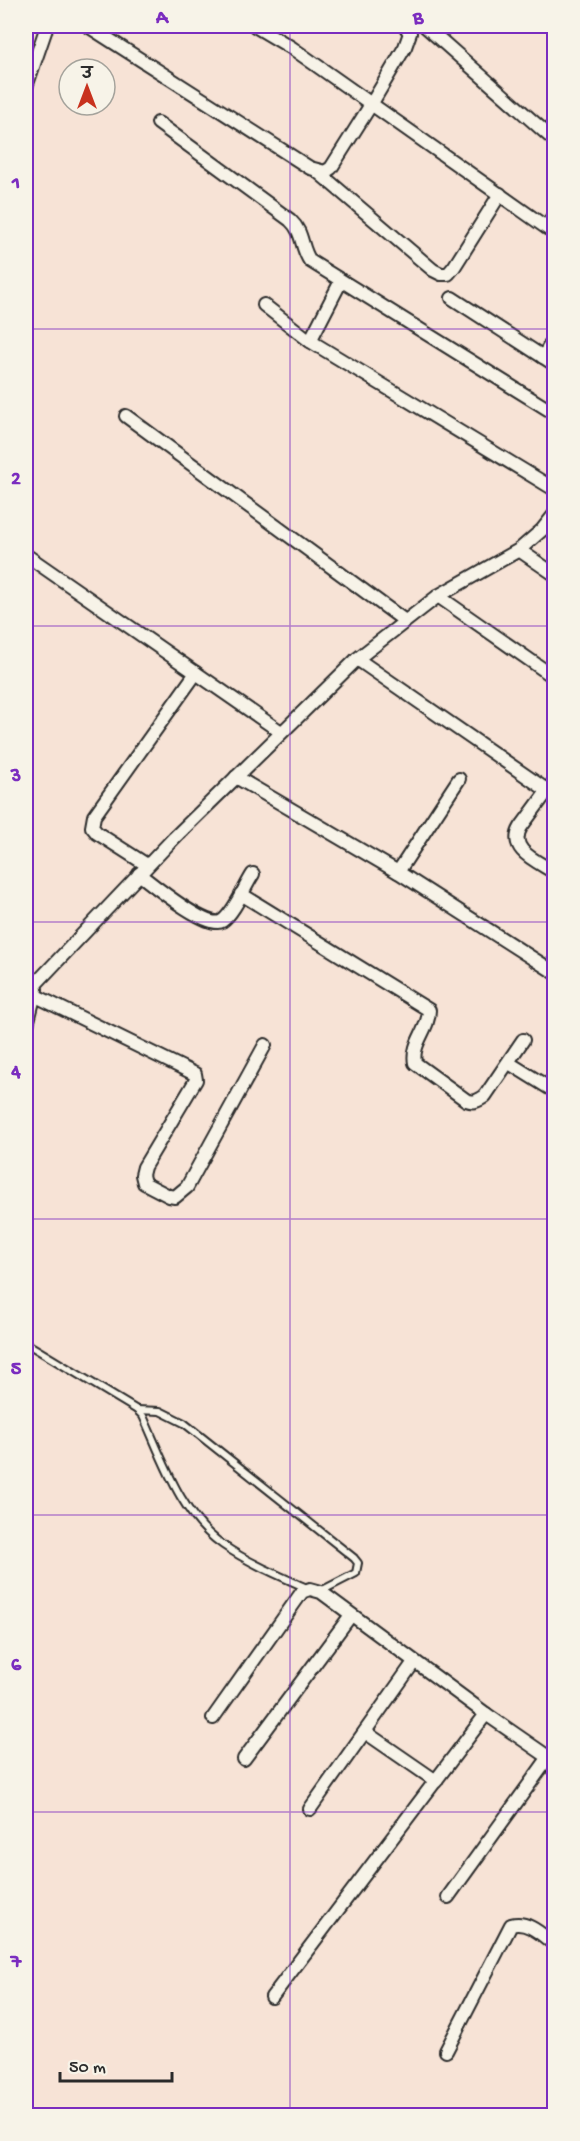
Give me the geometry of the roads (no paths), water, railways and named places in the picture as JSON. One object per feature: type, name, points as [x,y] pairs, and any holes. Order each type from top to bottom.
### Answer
[{"type":"street","points":[[26,87],[47,26]]},
{"type":"street","points":[[88,26],[318,172],[433,270],[448,273],[454,267],[500,194]]},
{"type":"street","points":[[255,26],[292,48],[372,103],[550,230],[555,215]]},
{"type":"street","points":[[318,172],[325,172],[331,168],[372,103],[408,39],[410,33],[405,26]]},
{"type":"street","points":[[425,26],[555,140]]},
{"type":"street","points":[[158,123],[298,227],[305,253],[310,261],[555,413]]},
{"type":"street","points":[[310,341],[341,280]]},
{"type":"street","points":[[452,298],[555,364]]},
{"type":"street","points":[[264,305],[310,341],[555,489]]},
{"type":"street","points":[[543,357],[555,339]]},
{"type":"street","points":[[126,416],[405,621]]},
{"type":"street","points":[[26,1029],[30,994],[39,980],[143,870],[281,732],[357,659],[438,596],[519,549],[542,530],[555,514]]},
{"type":"street","points":[[519,549],[555,574]]},
{"type":"street","points":[[26,555],[281,732]]},
{"type":"street","points":[[438,596],[555,677]]},
{"type":"street","points":[[357,659],[551,786],[517,834],[516,842],[519,849],[555,872]]},
{"type":"street","points":[[196,674],[94,816],[92,827],[201,919],[215,923],[221,922],[229,915],[253,874]]},
{"type":"street","points":[[236,777],[398,872],[555,972]]},
{"type":"street","points":[[398,872],[459,779]]},
{"type":"street","points":[[241,894],[429,1010],[427,1026],[415,1048],[415,1063],[466,1100],[479,1101],[485,1096],[523,1040]]},
{"type":"street","points":[[30,994],[195,1074],[196,1080],[144,1167],[142,1175],[144,1183],[169,1196],[176,1197],[187,1186],[265,1045]]},
{"type":"street","points":[[509,1063],[555,1091]]},
{"type":"street","points":[[213,1718],[302,1592],[316,1590],[486,1714],[552,1759],[448,1897]]},
{"type":"street","points":[[244,1759],[351,1615]]},
{"type":"street","points":[[310,1809],[414,1662]]},
{"type":"street","points":[[272,1998],[486,1714]]},
{"type":"street","points":[[365,1732],[436,1781]]},
{"type":"street","points":[[446,2051],[511,1925],[518,1922],[527,1925],[555,1944]]},
{"type":"lane","points":[[26,1343],[137,1410],[143,1416],[178,1492],[213,1537],[247,1560],[316,1590],[356,1573],[358,1563],[354,1558],[184,1423],[160,1411],[137,1410]]}]
